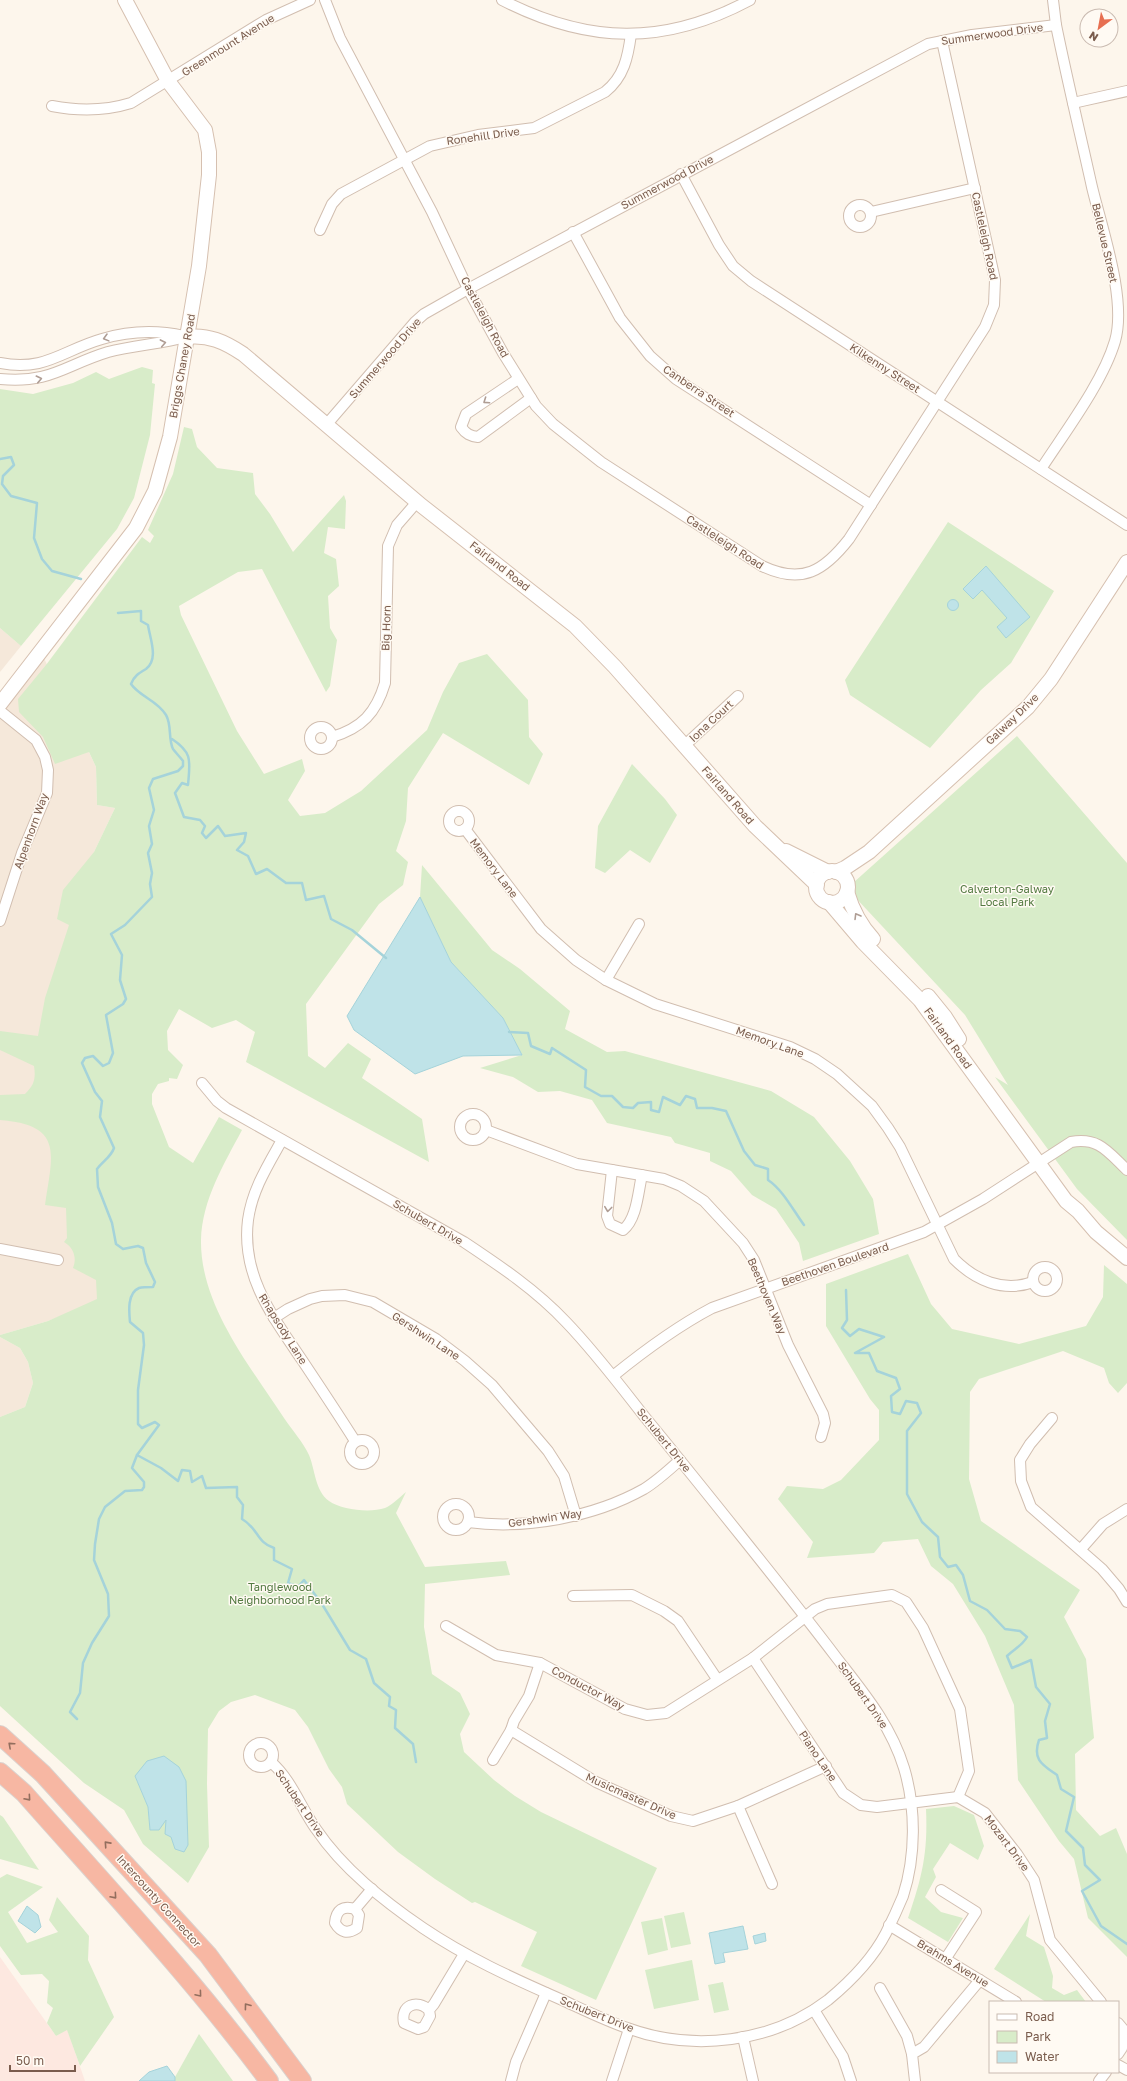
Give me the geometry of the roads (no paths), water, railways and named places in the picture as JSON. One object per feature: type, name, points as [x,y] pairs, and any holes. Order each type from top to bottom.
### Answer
[{"type":"highway","name":"Intercounty Connector","points":[[0,1735],[43,1774],[208,1955],[302,2081]]},
{"type":"highway","points":[[0,1772],[24,1793],[173,1963],[269,2081]]},
{"type":"highway","points":[[270,2037],[307,2081]]},
{"type":"main road","name":"Briggs Chaney Road","points":[[0,704],[129,538],[155,491],[170,437],[199,266],[209,175],[209,152],[205,130],[168,81],[125,0]]},
{"type":"main road","name":"Fairland Road","points":[[186,337],[199,335],[210,337],[243,354],[417,502],[575,626],[755,826],[816,885]]},
{"type":"main road","name":"Galway Drive","points":[[832,872],[845,868],[869,852],[1028,707],[1051,679],[1127,562]]},
{"type":"main road","name":"Fairland Road","points":[[777,846],[832,872]]},
{"type":"main road","name":"Galway Drive","points":[[847,888],[869,852]]},
{"type":"main road","points":[[832,872],[842,875],[847,888],[840,900],[829,902],[819,896],[816,885],[820,877],[832,872]]},
{"type":"main road","name":"Fairland Road","points":[[847,888],[851,907],[867,933],[945,1017],[1010,1113],[1013,1125],[1038,1163],[1066,1201],[1078,1211],[1096,1232],[1127,1258]]},
{"type":"main road","name":"Fairland Road","points":[[829,902],[863,942],[920,1000],[1006,1120],[1013,1125]]},
{"type":"main road","name":"Fairland Road","points":[[1066,1201],[1069,1214],[1086,1234],[1127,1268]]},
{"type":"street","name":"Greenmount Avenue","points":[[52,106],[92,110],[117,107],[140,98],[266,20],[310,0]]},
{"type":"street","name":"Castleleigh Road","points":[[325,0],[340,38],[403,160],[432,212],[468,288],[518,379],[531,398],[553,424],[601,462],[762,566],[773,572],[792,575],[813,572],[825,565],[849,539],[985,327],[994,305],[995,280],[942,41]]},
{"type":"street","points":[[502,0],[538,17],[574,28],[606,33],[630,34],[672,29],[706,21],[750,0]]},
{"type":"street","name":"Bellevue Street","points":[[1041,469],[1102,373],[1115,341],[1119,316],[1118,301],[1110,261],[1073,103],[1056,25],[1053,0]]},
{"type":"street","name":"Summerwood Drive","points":[[327,424],[415,322],[424,314],[468,288],[928,44],[972,35],[1056,25]]},
{"type":"street","name":"Ronehill Drive","points":[[320,230],[332,204],[342,194],[403,160],[439,143],[478,135],[534,128],[587,102],[613,86],[627,60],[630,34]]},
{"type":"street","points":[[1073,103],[1127,91]]},
{"type":"street","name":"Kilkenny Street","points":[[681,174],[719,245],[733,266],[751,281],[1127,525]]},
{"type":"street","points":[[871,212],[975,188]]},
{"type":"street","name":"Canberra Street","points":[[573,232],[620,318],[650,356],[676,379],[871,504]]},
{"type":"street","points":[[0,363],[28,365],[43,363],[101,339],[134,333],[165,333],[186,337]]},
{"type":"street","points":[[134,333],[136,348]]},
{"type":"street","points":[[0,379],[33,380],[52,375],[109,352],[136,348],[186,337]]},
{"type":"street","points":[[518,379],[466,414],[461,427],[469,436],[478,437],[531,398]]},
{"type":"street","name":"Big Horn","points":[[332,737],[346,733],[363,722],[374,710],[380,700],[385,683],[388,546],[397,525],[417,502]]},
{"type":"street","name":"Iona Court","points":[[684,746],[738,696]]},
{"type":"street","name":"Alpenhorn Way","points":[[0,711],[36,740],[45,757],[48,770],[47,793],[22,853],[0,921]]},
{"type":"street","name":"Memory Lane","points":[[465,829],[542,929],[576,960],[606,980],[655,1004],[790,1047],[815,1059],[837,1074],[872,1106],[888,1128],[900,1147],[954,1259],[965,1270],[979,1279],[994,1284],[1024,1286],[1033,1282]]},
{"type":"street","points":[[606,980],[639,924]]},
{"type":"street","name":"Schubert Drive","points":[[202,1083],[217,1101],[226,1108],[464,1242],[502,1267],[531,1289],[565,1320],[613,1376],[806,1618],[882,1720],[892,1737],[904,1768],[911,1802],[913,1836],[910,1863],[903,1896],[882,1941],[864,1966],[844,1987],[814,2010],[778,2028],[742,2038],[687,2041],[629,2029],[546,1993],[464,1954],[419,1925],[372,1890],[344,1863],[318,1832],[282,1774],[271,1762]]},
{"type":"street","name":"Beethoven Way","points":[[486,1130],[577,1164],[664,1179],[681,1186],[704,1201],[742,1243],[754,1260],[788,1345],[823,1414],[825,1423],[821,1437]]},
{"type":"street","name":"Rhapsody Lane","points":[[282,1140],[258,1184],[248,1220],[248,1244],[252,1272],[260,1294],[274,1318],[356,1441]]},
{"type":"street","name":"Beethoven Boulevard","points":[[613,1376],[652,1344],[685,1322],[712,1308],[765,1288],[823,1269],[937,1226],[983,1199],[1071,1142],[1084,1140],[1098,1143],[1127,1170]]},
{"type":"street","points":[[612,1170],[607,1216],[610,1224],[623,1230],[629,1225],[632,1218],[642,1175]]},
{"type":"street","points":[[0,1249],[58,1260]]},
{"type":"street","name":"Gershwin Lane","points":[[274,1318],[288,1309],[310,1299],[322,1296],[345,1295],[373,1302],[436,1339],[465,1361],[492,1385],[548,1451],[564,1476],[576,1516]]},
{"type":"street","points":[[1052,1418],[1030,1444],[1020,1460],[1021,1481],[1031,1507],[1064,1537],[1081,1549],[1102,1569],[1119,1589],[1127,1602]]},
{"type":"street","name":"Gershwin Way","points":[[468,1522],[513,1524],[576,1516],[615,1503],[646,1488],[680,1460]]},
{"type":"street","points":[[1081,1549],[1103,1524],[1127,1509]]},
{"type":"street","points":[[573,1596],[632,1595],[664,1611],[678,1621],[717,1679]]},
{"type":"street","name":"Conductor Way","points":[[446,1626],[496,1655],[540,1662],[625,1709],[646,1715],[666,1713],[717,1679],[753,1658],[815,1610],[827,1604],[892,1595],[906,1602],[923,1628],[960,1709],[969,1771],[958,1797]]},
{"type":"street","name":"Piano Lane","points":[[753,1658],[843,1793],[861,1805],[878,1807],[911,1802]]},
{"type":"street","points":[[493,1760],[529,1696],[540,1662]]},
{"type":"street","name":"Musicmaster Drive","points":[[511,1730],[596,1782],[671,1816],[693,1821],[738,1806],[826,1766]]},
{"type":"street","points":[[911,1802],[958,1797]]},
{"type":"street","name":"Mozart Drive","points":[[958,1797],[985,1813],[1017,1854],[1034,1880],[1050,1940],[1100,2001]]},
{"type":"street","points":[[738,1806],[772,1884]]},
{"type":"street","points":[[356,1909],[372,1890]]},
{"type":"street","points":[[941,1890],[976,1912],[946,1958]]},
{"type":"street","name":"Brahms Avenue","points":[[890,1925],[1014,2001]]},
{"type":"street","points":[[429,2010],[464,1954]]},
{"type":"street","points":[[912,2054],[924,2046],[980,1980]]},
{"type":"street","points":[[880,1988],[907,2036],[912,2054],[915,2081]]},
{"type":"street","points":[[511,2081],[516,2062],[546,1993]]},
{"type":"street","points":[[814,2010],[843,2057],[851,2081]]},
{"type":"street","points":[[1119,2024],[1123,2029],[1122,2048],[1119,2052]]},
{"type":"street","points":[[612,2081],[629,2029]]},
{"type":"street","points":[[742,2038],[753,2081]]},
{"type":"street","points":[[1099,2081],[1105,2073]]},
{"type":"water","points":[[986,566],[1030,617],[1006,638],[997,627],[1007,618],[982,590],[973,599],[963,589]]},
{"type":"water","points":[[953,599],[957,601],[959,605],[957,609],[953,611],[949,609],[947,605],[949,601]]},
{"type":"water","points":[[420,897],[451,962],[503,1018],[522,1055],[463,1056],[415,1074],[354,1030],[347,1016]]},
{"type":"water","points":[[164,1756],[179,1767],[186,1781],[188,1845],[184,1852],[175,1849],[171,1837],[165,1834],[166,1820],[159,1830],[150,1830],[148,1807],[135,1776],[147,1761]]},
{"type":"water","points":[[27,1906],[38,1915],[41,1927],[35,1933],[18,1921]]},
{"type":"water","points":[[743,1926],[748,1949],[723,1953],[725,1962],[715,1964],[709,1933]]},
{"type":"water","points":[[765,1933],[766,1941],[755,1944],[753,1936]]},
{"type":"water","points":[[167,2066],[175,2077],[175,2081],[139,2081],[149,2072]]},
{"type":"waterway","points":[[0,459],[11,457],[14,465],[3,476],[2,484],[11,496],[37,503],[34,538],[42,559],[52,571],[81,579]]},
{"type":"waterway","points":[[77,1719],[70,1712],[80,1693],[83,1663],[92,1643],[109,1616],[108,1594],[94,1560],[99,1519],[105,1507],[125,1491],[142,1490],[144,1487],[144,1482],[132,1468],[137,1455],[159,1425],[155,1422],[142,1428],[138,1424],[138,1390],[144,1345],[143,1333],[130,1322],[129,1313],[132,1294],[135,1290],[139,1288],[153,1287],[155,1282],[146,1263],[143,1248],[138,1246],[123,1249],[116,1244],[112,1223],[98,1187],[97,1169],[114,1148],[100,1117],[102,1101],[95,1092],[82,1063],[85,1058],[93,1056],[103,1066],[109,1063],[113,1053],[106,1015],[123,1004],[126,999],[120,980],[122,955],[111,934],[125,925],[152,897],[150,884],[152,873],[148,853],[152,844],[149,826],[154,810],[149,788],[153,779],[178,771],[183,766],[183,761],[173,749],[169,723],[166,715],[158,706],[131,684],[135,677],[150,665],[152,660],[153,648],[148,625],[141,621],[141,611],[118,613]]},
{"type":"waterway","points":[[172,739],[184,749],[189,758],[188,785],[182,783],[175,793],[184,817],[200,820],[205,826],[202,833],[206,838],[218,826],[225,836],[246,833],[244,842],[237,850],[248,856],[256,874],[267,869],[286,883],[302,883],[306,900],[324,896],[331,919],[352,930],[386,958]]},
{"type":"waterway","points":[[509,1032],[528,1033],[531,1046],[550,1054],[552,1048],[586,1070],[585,1087],[601,1096],[612,1096],[623,1107],[633,1108],[638,1103],[651,1102],[651,1110],[659,1112],[663,1097],[680,1105],[686,1096],[695,1099],[697,1108],[712,1108],[726,1111],[744,1151],[755,1165],[768,1169],[768,1180],[783,1195],[804,1225]]},
{"type":"waterway","points":[[846,1290],[847,1320],[842,1328],[850,1336],[859,1329],[884,1337],[855,1353],[869,1353],[877,1371],[896,1378],[900,1389],[891,1396],[892,1412],[900,1414],[906,1401],[917,1403],[921,1413],[907,1431],[907,1494],[922,1522],[938,1537],[940,1557],[948,1567],[956,1565],[963,1575],[970,1601],[987,1610],[1005,1629],[1020,1631],[1027,1637],[1007,1656],[1012,1668],[1031,1660],[1036,1687],[1050,1704],[1045,1721],[1047,1738],[1039,1740],[1037,1747],[1038,1757],[1043,1765],[1057,1775],[1061,1789],[1074,1797],[1066,1831],[1083,1848],[1085,1865],[1100,1880],[1082,1891],[1101,1926],[1127,1944]]},
{"type":"waterway","points":[[137,1455],[161,1468],[178,1481],[182,1470],[190,1471],[192,1482],[202,1476],[206,1488],[237,1487],[237,1497],[243,1505],[242,1519],[252,1527],[260,1539],[274,1548],[274,1560],[292,1569],[288,1583],[298,1587],[304,1580],[322,1604],[350,1650],[366,1659],[374,1683],[390,1697],[389,1706],[396,1710],[395,1728],[413,1744],[416,1762]]},
{"type":"park label","name":"Calverton-Galway Local Park","points":[[1007,895]]},
{"type":"park label","name":"Tanglewood Neighborhood Park","points":[[280,1593]]}]
